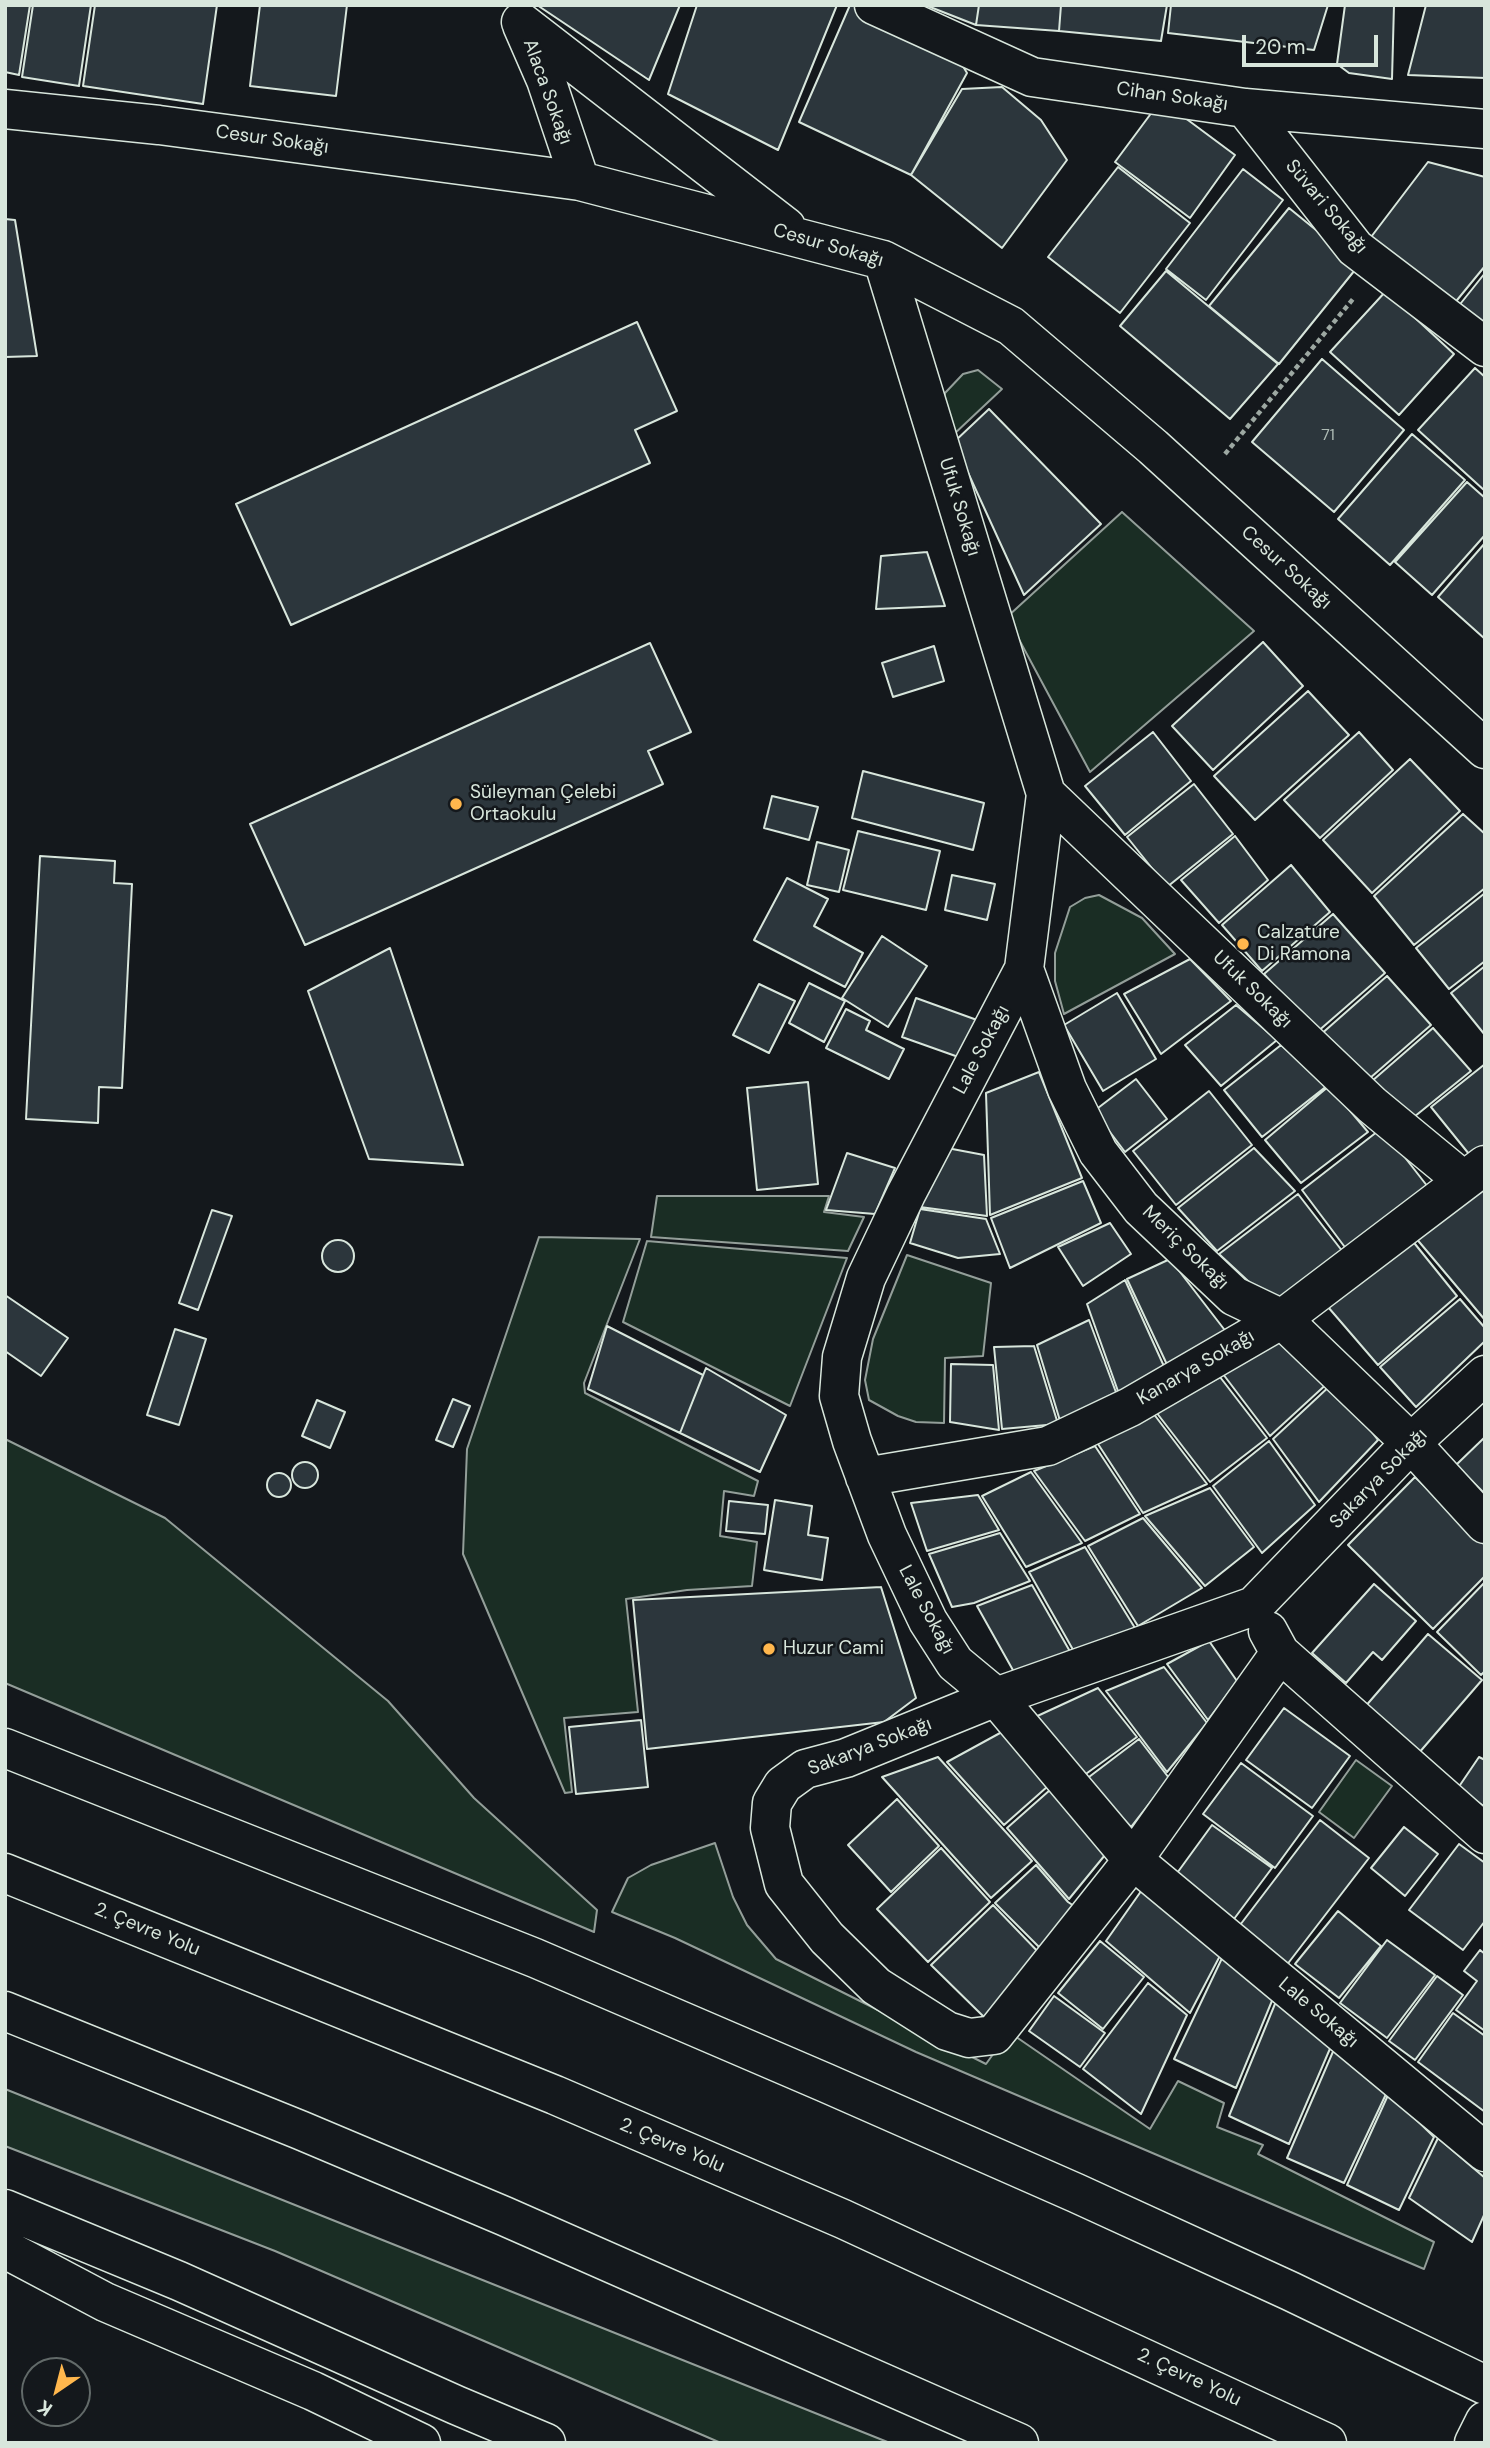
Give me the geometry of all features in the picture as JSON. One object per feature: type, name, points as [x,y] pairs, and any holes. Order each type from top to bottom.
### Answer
[{"type":"main road","name":"Cihan Sokağı","points":[[874,5],[1032,77],[1245,108],[1485,129]]},
{"type":"main road","name":"Alaca Sokağı","points":[[515,14],[546,80],[580,181]]},
{"type":"main road","points":[[515,14],[799,237]]},
{"type":"main road","name":"Süvari Sokağı","points":[[1245,108],[1355,247],[1485,347]]},
{"type":"main road","name":"Cesur Sokağı","points":[[5,109],[159,125],[580,181],[883,260],[1011,326],[1198,487],[1485,749]]},
{"type":"main road","name":"Ufuk Sokağı","points":[[883,260],[1046,794],[1024,969]]},
{"type":"main road","name":"Ufuk Sokağı","points":[[1046,794],[1372,1105],[1474,1173]]},
{"type":"main road","name":"Meriç Sokağı","points":[[1024,969],[1067,1089],[1098,1152],[1142,1208],[1234,1296],[1282,1319],[1411,1443],[1485,1524]]},
{"type":"main road","name":"Lale Sokağı","points":[[1024,969],[906,1194],[866,1279],[842,1357],[839,1396],[865,1478],[887,1535],[928,1621],[955,1663],[996,1697],[1133,1860],[1485,2152]]},
{"type":"main road","name":"Kanarya Sokağı","points":[[865,1478],[1048,1446],[1130,1407],[1282,1319],[1474,1173]]},
{"type":"main road","name":"Sakarya Sokağı","points":[[1280,1653],[1133,1860],[994,2035],[968,2038],[947,2031],[876,1986],[827,1938],[784,1884],[770,1828],[772,1803],[783,1784],[805,1769],[846,1758],[996,1697],[1254,1606],[1411,1443],[1485,1375]]},
{"type":"main road","points":[[1254,1606],[1280,1653],[1485,1834]]},
{"type":"main road","points":[[5,1748],[535,1958],[826,2083],[1290,2291],[1485,2385]]},
{"type":"main road","name":"2. Çevre Yolu","points":[[5,1873],[555,2095],[843,2219],[1328,2443]]},
{"type":"main road","points":[[5,2011],[504,2216],[1019,2443]]},
{"type":"main road","points":[[5,2209],[179,2281],[546,2443]]},
{"type":"main road","points":[[5,2249],[105,2302],[313,2391],[421,2443]]},
{"type":"main road","points":[[1474,2443],[1485,2421]]},
{"type":"path","points":[[1198,487],[1380,267]]},
{"type":"green space","points":[[978,370],[1002,389],[952,436],[942,405],[945,393],[963,374]]},
{"type":"green space","points":[[1122,512],[1254,631],[1090,772],[1007,617]]},
{"type":"green space","points":[[1099,895],[1142,918],[1175,954],[1064,1014],[1055,981],[1055,953],[1070,907],[1085,898]]},
{"type":"green space","points":[[657,1196],[829,1196],[824,1212],[864,1217],[848,1251],[651,1237]]},
{"type":"green space","points":[[539,1237],[640,1239],[584,1383],[585,1393],[758,1481],[754,1496],[724,1491],[720,1536],[757,1542],[752,1586],[687,1590],[626,1599],[638,1712],[564,1718],[572,1792],[565,1793],[463,1554],[467,1449]]},
{"type":"green space","points":[[647,1241],[847,1258],[790,1406],[623,1322]]},
{"type":"green space","points":[[907,1255],[991,1283],[983,1356],[945,1358],[944,1423],[916,1422],[898,1416],[869,1400],[865,1380],[873,1339]]},
{"type":"green space","points":[[5,1439],[165,1518],[388,1701],[474,1798],[597,1910],[594,1932],[5,1683]]},
{"type":"green space","points":[[1356,1760],[1392,1786],[1354,1838],[1319,1812]]},
{"type":"green space","points":[[715,1843],[733,1897],[747,1925],[776,1959],[986,2064],[1009,2032],[1150,2129],[1178,2081],[1224,2103],[1217,2127],[1263,2145],[1258,2154],[1434,2242],[1424,2269],[916,2052],[675,1938],[612,1912],[628,1878],[651,1865]]},
{"type":"green space","points":[[5,2089],[890,2443],[721,2443],[275,2251],[5,2146]]},
{"type":"building","points":[[5,5],[30,5],[19,75],[5,72]]},
{"type":"building","points":[[33,5],[91,5],[79,86],[22,77]]},
{"type":"building","points":[[95,5],[217,5],[203,104],[83,86]]},
{"type":"building","points":[[260,5],[347,5],[336,96],[250,86]]},
{"type":"building","points":[[537,5],[680,5],[649,80]]},
{"type":"building","points":[[697,5],[837,5],[778,150],[668,94]]},
{"type":"building","points":[[850,5],[856,5],[950,44],[967,73],[911,175],[799,122]]},
{"type":"building","points":[[925,5],[979,5],[976,25]]},
{"type":"building","points":[[979,5],[1061,5],[1059,31],[976,25]]},
{"type":"building","points":[[1061,5],[1167,5],[1161,41],[1059,31]]},
{"type":"building","points":[[1171,5],[1328,5],[1314,50],[1168,33]]},
{"type":"building","points":[[1345,5],[1394,5],[1392,79],[1349,73],[1337,64]]},
{"type":"building","points":[[1426,5],[1485,5],[1485,78],[1408,75]]},
{"type":"building","points":[[1002,87],[1041,120],[1067,160],[1002,248],[911,175],[962,89]]},
{"type":"building","points":[[1161,100],[1235,155],[1190,218],[1115,162]]},
{"type":"building","points":[[1428,162],[1485,177],[1485,266],[1453,305],[1368,241]]},
{"type":"building","points":[[1118,167],[1190,223],[1120,313],[1048,257]]},
{"type":"building","points":[[1243,169],[1283,200],[1206,300],[1166,269]]},
{"type":"building","points":[[1289,208],[1359,265],[1279,364],[1209,306]]},
{"type":"building","points":[[5,219],[15,220],[37,356],[5,357]]},
{"type":"building","points":[[1166,271],[1278,364],[1230,419],[1120,326]]},
{"type":"building","points":[[1485,273],[1485,330],[1457,308]]},
{"type":"building","points":[[1386,291],[1454,354],[1399,415],[1330,352]]},
{"type":"building","points":[[637,322],[677,411],[635,430],[650,463],[291,625],[236,504]]},
{"type":"building","points":[[1322,359],[1404,430],[1334,512],[1252,442]]},
{"type":"building","points":[[1475,368],[1485,377],[1485,491],[1418,430]]},
{"type":"building","points":[[989,409],[1101,524],[1024,595],[954,442]]},
{"type":"building","points":[[1412,434],[1465,480],[1390,565],[1338,519]]},
{"type":"building","points":[[1467,482],[1485,498],[1485,535],[1432,595],[1395,562]]},
{"type":"building","points":[[1485,543],[1485,639],[1438,597]]},
{"type":"building","points":[[927,552],[945,606],[876,609],[881,556]]},
{"type":"building","points":[[1263,642],[1303,686],[1213,770],[1172,726]]},
{"type":"building","name":"Süleyman Çelebi Ortaokulu","points":[[650,643],[691,732],[648,751],[663,784],[305,945],[250,824]]},
{"type":"building","points":[[934,646],[944,681],[893,697],[882,663]]},
{"type":"building","points":[[1308,691],[1349,735],[1255,820],[1214,776]]},
{"type":"building","points":[[1153,732],[1191,781],[1125,835],[1085,786]]},
{"type":"building","points":[[1359,732],[1393,770],[1320,838],[1284,800]]},
{"type":"building","points":[[1410,759],[1460,811],[1372,893],[1323,840]]},
{"type":"building","points":[[863,771],[984,803],[973,850],[852,818]]},
{"type":"building","points":[[1194,784],[1233,834],[1167,887],[1127,837]]},
{"type":"building","points":[[772,796],[818,807],[809,840],[764,828]]},
{"type":"building","points":[[1463,814],[1485,834],[1485,888],[1414,945],[1374,896]]},
{"type":"building","points":[[858,831],[940,851],[926,910],[843,890]]},
{"type":"building","points":[[1235,836],[1268,880],[1219,923],[1181,880]]},
{"type":"building","points":[[817,842],[849,850],[839,892],[807,885]]},
{"type":"building","points":[[40,856],[115,861],[114,883],[132,884],[122,1088],[99,1087],[98,1123],[26,1119]]},
{"type":"building","points":[[1291,865],[1330,912],[1262,971],[1222,925]]},
{"type":"building","points":[[952,875],[995,884],[987,920],[945,910]]},
{"type":"building","points":[[787,878],[828,899],[814,926],[863,953],[845,987],[754,940]]},
{"type":"building","points":[[1485,893],[1485,961],[1449,989],[1416,948]]},
{"type":"building","points":[[1333,914],[1385,973],[1316,1033],[1264,974]]},
{"type":"building","points":[[882,936],[927,966],[888,1027],[842,998]]},
{"type":"building","points":[[390,948],[463,1165],[369,1159],[308,991]]},
{"type":"building","points":[[1190,959],[1231,1001],[1161,1054],[1124,994]]},
{"type":"building","points":[[1485,966],[1485,1035],[1451,993]]},
{"type":"building","points":[[1387,976],[1431,1025],[1362,1085],[1319,1036]]},
{"type":"building","points":[[809,983],[845,1001],[824,1042],[789,1023]]},
{"type":"building","points":[[759,984],[795,1001],[769,1053],[733,1035]]},
{"type":"building","points":[[1117,993],[1156,1059],[1103,1091],[1064,1025]]},
{"type":"building","points":[[916,998],[977,1020],[964,1059],[902,1037]]},
{"type":"building","points":[[1236,1005],[1277,1040],[1221,1086],[1185,1045]]},
{"type":"building","points":[[846,1009],[870,1021],[866,1030],[904,1049],[889,1079],[826,1048]]},
{"type":"building","points":[[1433,1028],[1471,1071],[1409,1121],[1372,1081]]},
{"type":"building","points":[[1281,1045],[1328,1085],[1262,1137],[1224,1090]]},
{"type":"building","points":[[1485,1064],[1485,1150],[1473,1159],[1431,1107]]},
{"type":"building","points":[[1039,1072],[1082,1178],[990,1215],[986,1093]]},
{"type":"building","points":[[1136,1079],[1167,1119],[1125,1152],[1094,1111]]},
{"type":"building","points":[[808,1082],[818,1184],[757,1190],[747,1088]]},
{"type":"building","points":[[1329,1086],[1368,1132],[1301,1183],[1265,1140]]},
{"type":"building","points":[[1209,1091],[1252,1145],[1176,1205],[1133,1151]]},
{"type":"building","points":[[1382,1128],[1428,1187],[1347,1250],[1302,1190]]},
{"type":"building","points":[[947,1148],[984,1155],[987,1216],[920,1207]]},
{"type":"building","points":[[1254,1148],[1295,1191],[1217,1251],[1178,1208]]},
{"type":"building","points":[[847,1153],[895,1168],[875,1214],[826,1210]]},
{"type":"building","points":[[1083,1181],[1101,1223],[1010,1268],[991,1218]]},
{"type":"building","points":[[1485,1188],[1485,1320],[1415,1237]]},
{"type":"building","points":[[1298,1194],[1343,1252],[1275,1306],[1219,1254]]},
{"type":"building","points":[[920,1209],[986,1219],[1000,1254],[958,1258],[910,1243]]},
{"type":"building","points":[[212,1210],[232,1216],[198,1310],[179,1303]]},
{"type":"building","points":[[1110,1223],[1131,1254],[1083,1286],[1058,1247]]},
{"type":"building","points":[[1411,1239],[1457,1296],[1378,1365],[1322,1300]]},
{"type":"building","points":[[338,1240],[349,1245],[354,1256],[349,1267],[338,1272],[327,1267],[322,1256],[327,1245]]},
{"type":"building","points":[[1170,1259],[1227,1333],[1170,1371],[1127,1279]]},
{"type":"building","points":[[1125,1280],[1167,1373],[1119,1394],[1087,1304]]},
{"type":"building","points":[[5,1295],[68,1338],[41,1376],[5,1351]]},
{"type":"building","points":[[1460,1299],[1485,1328],[1485,1341],[1416,1407],[1380,1367]]},
{"type":"building","points":[[1089,1320],[1117,1395],[1061,1424],[1037,1345]]},
{"type":"building","points":[[607,1326],[703,1375],[680,1433],[588,1389]]},
{"type":"building","points":[[175,1329],[206,1339],[179,1425],[147,1415]]},
{"type":"building","points":[[1290,1331],[1331,1380],[1270,1436],[1223,1374]]},
{"type":"building","points":[[1034,1346],[1058,1424],[1002,1429],[994,1347]]},
{"type":"building","points":[[951,1364],[993,1365],[999,1430],[950,1422]]},
{"type":"building","points":[[706,1368],[786,1415],[760,1472],[680,1433]]},
{"type":"building","points":[[1220,1377],[1267,1438],[1210,1482],[1156,1412]]},
{"type":"building","points":[[1333,1383],[1378,1440],[1319,1502],[1273,1439]]},
{"type":"building","points":[[453,1399],[470,1406],[453,1447],[436,1440]]},
{"type":"building","points":[[317,1400],[345,1412],[330,1448],[302,1436]]},
{"type":"building","points":[[1153,1413],[1207,1484],[1143,1513],[1098,1444]]},
{"type":"building","points":[[1485,1437],[1485,1494],[1456,1465]]},
{"type":"building","points":[[1269,1441],[1315,1505],[1262,1553],[1213,1486]]},
{"type":"building","points":[[1095,1446],[1140,1514],[1085,1541],[1034,1471]]},
{"type":"building","points":[[305,1462],[314,1466],[318,1475],[314,1484],[305,1488],[296,1484],[292,1475],[296,1466]]},
{"type":"building","points":[[1031,1472],[1082,1543],[1026,1567],[982,1496]]},
{"type":"building","points":[[279,1473],[288,1476],[291,1485],[288,1494],[279,1497],[270,1494],[267,1485],[270,1476]]},
{"type":"building","points":[[1415,1477],[1485,1545],[1485,1576],[1433,1629],[1348,1545]]},
{"type":"building","points":[[1210,1488],[1254,1547],[1205,1586],[1145,1516]]},
{"type":"building","points":[[978,1495],[999,1530],[927,1551],[911,1503]]},
{"type":"building","points":[[775,1500],[812,1506],[808,1535],[828,1538],[822,1580],[764,1570]]},
{"type":"building","points":[[729,1501],[768,1505],[765,1534],[726,1531]]},
{"type":"building","points":[[1143,1518],[1202,1588],[1138,1626],[1088,1546]]},
{"type":"building","points":[[1000,1533],[1030,1581],[974,1603],[952,1607],[929,1554]]},
{"type":"building","points":[[1085,1547],[1135,1628],[1076,1655],[1029,1572]]},
{"type":"building","points":[[1485,1582],[1485,1671],[1481,1675],[1437,1632]]},
{"type":"building","points":[[1374,1584],[1416,1621],[1382,1660],[1373,1652],[1346,1683],[1312,1653]]},
{"type":"building","points":[[1032,1585],[1072,1655],[1014,1672],[977,1606]]},
{"type":"building","name":"Huzur Cami","points":[[881,1587],[916,1698],[884,1722],[647,1749],[633,1600]]},
{"type":"building","points":[[1428,1634],[1482,1680],[1418,1754],[1364,1708]]},
{"type":"building","points":[[1209,1641],[1237,1681],[1208,1720],[1167,1664]]},
{"type":"building","points":[[1164,1667],[1207,1723],[1167,1772],[1106,1691]]},
{"type":"building","points":[[1098,1688],[1137,1737],[1083,1776],[1033,1718]]},
{"type":"building","points":[[1284,1708],[1350,1756],[1312,1808],[1246,1760]]},
{"type":"building","points":[[641,1720],[648,1787],[576,1794],[569,1727]]},
{"type":"building","points":[[1011,1727],[1056,1779],[1004,1825],[947,1762]]},
{"type":"building","points":[[1139,1739],[1169,1778],[1131,1827],[1085,1780]]},
{"type":"building","points":[[938,1757],[1032,1861],[991,1898],[882,1777]]},
{"type":"building","points":[[1479,1757],[1485,1760],[1485,1807],[1458,1788]]},
{"type":"building","points":[[1241,1763],[1313,1816],[1275,1868],[1203,1814]]},
{"type":"building","points":[[1059,1782],[1114,1844],[1069,1899],[1007,1828]]},
{"type":"building","points":[[897,1799],[939,1846],[891,1892],[848,1845]]},
{"type":"building","points":[[1320,1820],[1369,1858],[1286,1966],[1237,1929]]},
{"type":"building","points":[[1212,1825],[1272,1868],[1231,1923],[1172,1880]]},
{"type":"building","points":[[1404,1827],[1438,1854],[1405,1896],[1371,1868]]},
{"type":"building","points":[[1459,1844],[1485,1863],[1485,1921],[1463,1950],[1409,1910]]},
{"type":"building","points":[[941,1848],[990,1902],[928,1962],[877,1909]]},
{"type":"building","points":[[1036,1865],[1068,1902],[1080,1910],[1046,1954],[995,1903]]},
{"type":"building","points":[[1144,1887],[1223,1950],[1190,2013],[1106,1941]]},
{"type":"building","points":[[993,1905],[1043,1957],[985,2018],[931,1965]]},
{"type":"building","points":[[1338,1911],[1381,1946],[1339,1998],[1295,1964]]},
{"type":"building","points":[[1387,1940],[1435,1975],[1387,2038],[1340,2003]]},
{"type":"building","points":[[1100,1941],[1144,1977],[1103,2029],[1058,1993]]},
{"type":"building","points":[[1480,1950],[1485,1954],[1485,2031],[1456,2010],[1477,1981],[1464,1971]]},
{"type":"building","points":[[1224,1954],[1274,1996],[1236,2088],[1174,2059]]},
{"type":"building","points":[[1437,1976],[1463,1995],[1415,2060],[1389,2041]]},
{"type":"building","points":[[1148,1983],[1187,2015],[1141,2114],[1083,2069]]},
{"type":"building","points":[[1054,1996],[1105,2033],[1080,2067],[1029,2031]]},
{"type":"building","points":[[1277,1999],[1332,2044],[1289,2144],[1229,2116]]},
{"type":"building","points":[[1453,2013],[1485,2036],[1485,2112],[1418,2062]]},
{"type":"building","points":[[1335,2047],[1387,2092],[1344,2183],[1287,2158]]},
{"type":"building","points":[[1389,2093],[1434,2137],[1399,2210],[1347,2185]]},
{"type":"building","points":[[1438,2138],[1485,2178],[1485,2213],[1472,2242],[1409,2198]]},
{"type":"place","name":"Süleyman Çelebi Ortaokulu","points":[[456,804]]},
{"type":"place","name":"Calzature Di Ramona","points":[[1243,944]]},
{"type":"place","name":"Huzur Cami","points":[[769,1649]]}]
